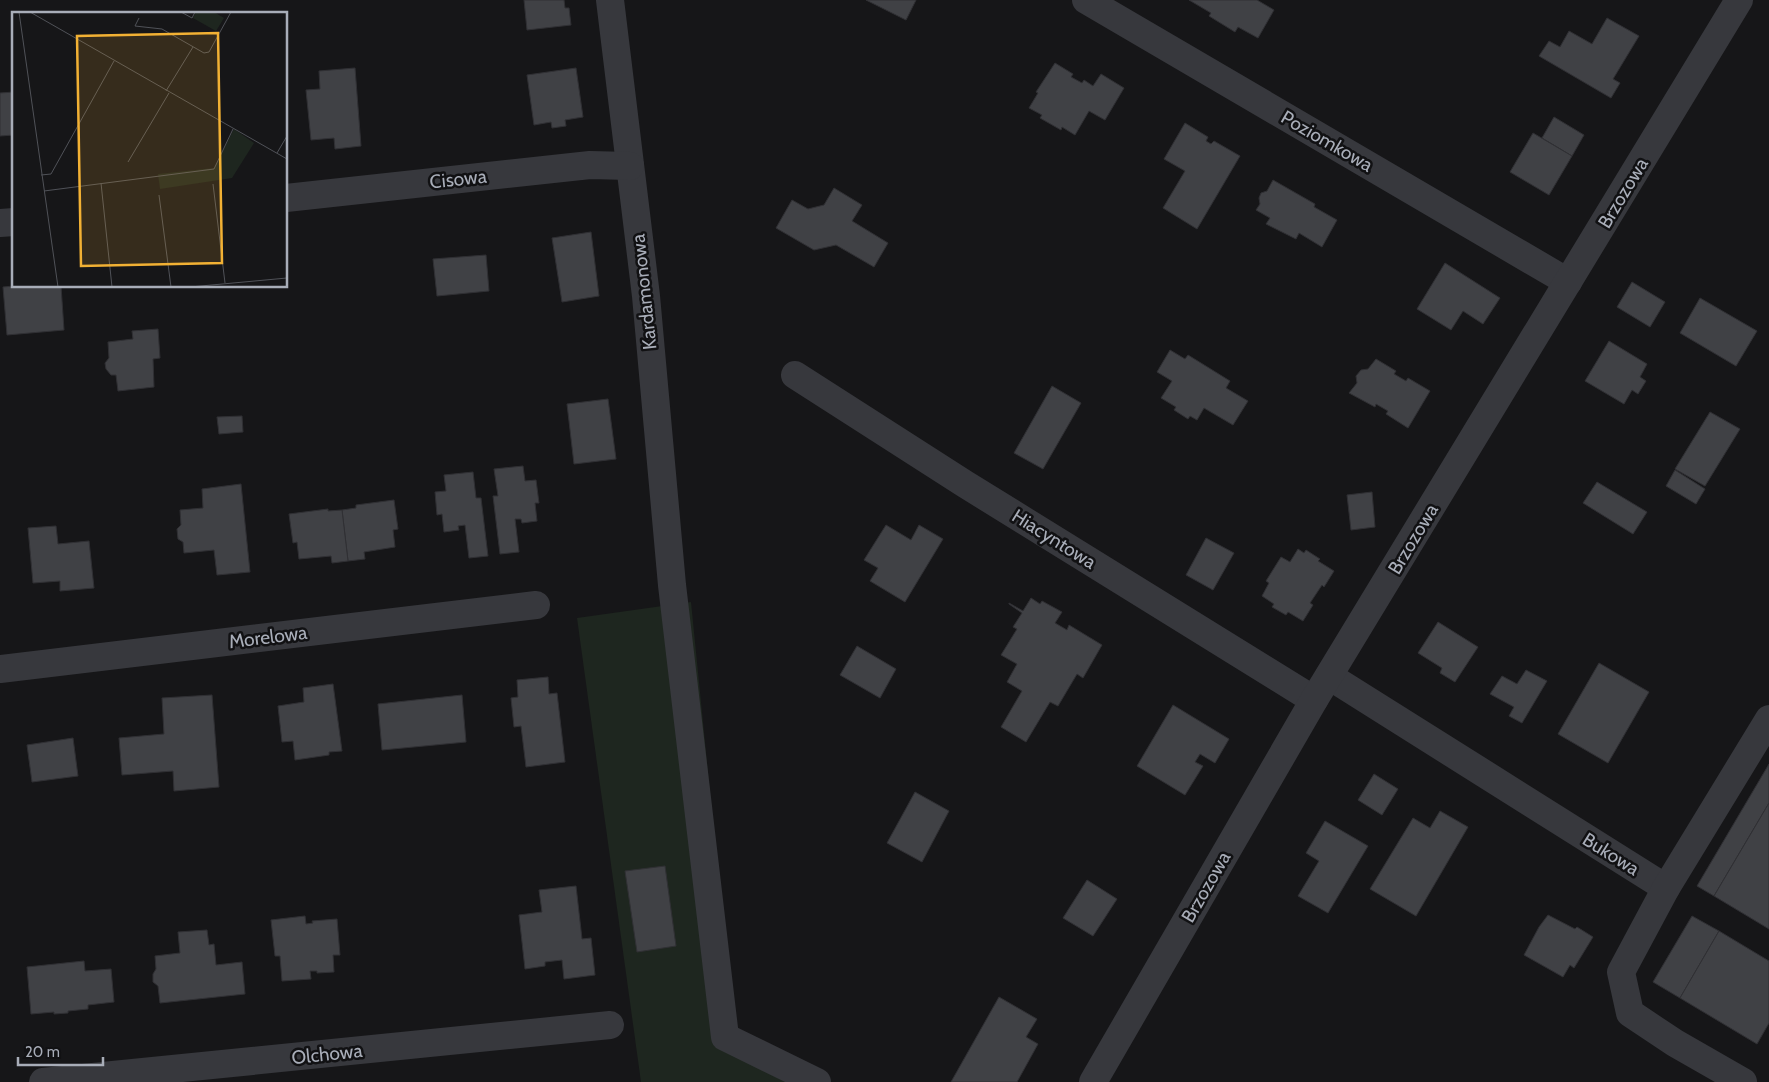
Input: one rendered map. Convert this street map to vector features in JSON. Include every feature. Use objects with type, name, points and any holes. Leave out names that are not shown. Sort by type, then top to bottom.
[{"type":"street","name":"Kardamonowa","points":[[610,0],[646,296],[672,585],[726,1037],[817,1082]]},
{"type":"street","name":"Poziomkowa","points":[[1086,0],[1568,282]]},
{"type":"street","name":"Brzozowa","points":[[1093,1082],[1314,700],[1739,0]]},
{"type":"street","name":"Cisowa","points":[[288,198],[590,165],[630,166]]},
{"type":"street","name":"Hiacyntowa","points":[[795,375],[965,484],[1314,700]]},
{"type":"street","name":"Morelowa","points":[[0,669],[536,605]]},
{"type":"street","name":"Bukowa","points":[[1329,676],[1666,888]]},
{"type":"street","points":[[1742,1082],[1675,1043],[1630,1013],[1621,972],[1666,888],[1769,719]]},
{"type":"street","name":"Olchowa","points":[[44,1082],[610,1025]]},
{"type":"shaded area","points":[[691,602],[734,1033],[823,1082],[641,1082],[577,618]]},
{"type":"building","points":[[524,0],[564,0],[565,8],[569,8],[571,25],[527,30]]},
{"type":"building","points":[[866,0],[916,0],[906,20]]},
{"type":"building","points":[[1189,0],[1257,0],[1274,10],[1258,38],[1238,27],[1235,32],[1209,16],[1211,13]]},
{"type":"building","points":[[1607,18],[1639,36],[1613,79],[1620,83],[1611,98],[1539,56],[1549,41],[1560,47],[1569,31],[1592,44]]},
{"type":"building","points":[[1055,63],[1073,74],[1071,77],[1082,83],[1084,80],[1093,86],[1101,74],[1124,88],[1105,120],[1089,111],[1075,135],[1062,127],[1061,130],[1040,118],[1042,115],[1029,108],[1038,93],[1036,92]]},
{"type":"building","points":[[355,68],[361,146],[335,149],[334,138],[311,140],[306,90],[320,89],[319,71]]},
{"type":"building","points":[[576,68],[583,117],[565,120],[566,126],[552,128],[551,122],[534,125],[527,75]]},
{"type":"building","points":[[12,92],[12,135],[0,136],[0,93]]},
{"type":"building","points":[[1554,117],[1584,135],[1572,156],[1542,138]]},
{"type":"building","points":[[1185,123],[1208,137],[1206,141],[1211,144],[1214,141],[1240,156],[1197,229],[1163,208],[1185,171],[1164,159]]},
{"type":"building","points":[[1533,133],[1572,156],[1549,195],[1510,172]]},
{"type":"building","points":[[1273,180],[1315,204],[1314,207],[1337,220],[1322,247],[1299,233],[1296,239],[1266,224],[1270,218],[1256,210],[1260,204],[1259,198],[1261,193],[1267,191]]},
{"type":"building","points":[[834,188],[862,205],[852,221],[888,243],[874,267],[836,245],[814,250],[776,228],[792,200],[808,209],[824,205]]},
{"type":"building","points":[[591,232],[599,296],[562,302],[552,238]]},
{"type":"building","points":[[486,255],[489,291],[437,296],[433,259]]},
{"type":"building","points":[[1445,263],[1500,298],[1483,324],[1463,311],[1451,330],[1417,309]]},
{"type":"building","points":[[1632,282],[1665,302],[1650,327],[1617,307]]},
{"type":"building","points":[[3,287],[61,288],[64,330],[7,335]]},
{"type":"building","points":[[1700,298],[1757,331],[1736,366],[1680,333]]},
{"type":"building","points":[[158,329],[160,358],[153,359],[154,387],[118,391],[116,375],[111,375],[106,369],[105,363],[109,358],[108,342],[133,339],[132,331]]},
{"type":"building","points":[[1609,341],[1647,364],[1640,377],[1646,381],[1638,394],[1632,390],[1624,404],[1585,381]]},
{"type":"building","points":[[1170,350],[1185,359],[1188,355],[1230,381],[1226,388],[1248,401],[1233,425],[1204,408],[1197,420],[1190,416],[1188,419],[1174,410],[1176,407],[1161,398],[1172,381],[1157,372]]},
{"type":"building","points":[[1376,359],[1396,371],[1394,374],[1406,381],[1408,378],[1430,391],[1408,428],[1386,414],[1388,411],[1376,404],[1375,407],[1349,393],[1357,383],[1356,376],[1361,370],[1368,369]]},
{"type":"building","points":[[1052,386],[1081,403],[1043,469],[1014,453]]},
{"type":"building","points":[[608,399],[616,459],[574,464],[567,404]]},
{"type":"building","points":[[1710,412],[1740,429],[1705,486],[1675,469]]},
{"type":"building","points":[[242,416],[243,432],[219,434],[217,417]]},
{"type":"building","points":[[523,466],[525,481],[536,480],[539,503],[535,503],[537,521],[522,523],[521,519],[515,519],[519,552],[500,554],[493,496],[498,496],[494,469]]},
{"type":"building","points":[[1675,470],[1705,489],[1696,504],[1666,486]]},
{"type":"building","points":[[473,472],[476,498],[481,498],[488,556],[469,558],[465,525],[458,526],[459,530],[444,532],[442,514],[437,515],[435,492],[446,491],[444,475]]},
{"type":"building","points":[[1597,482],[1647,512],[1633,534],[1583,503]]},
{"type":"building","points":[[241,484],[250,572],[217,575],[214,550],[184,553],[183,542],[178,539],[177,529],[181,525],[180,510],[203,508],[202,489]]},
{"type":"building","points":[[1372,492],[1375,527],[1351,530],[1347,495]]},
{"type":"building","points":[[394,500],[398,529],[393,530],[395,547],[364,552],[365,559],[348,561],[342,510],[356,508],[356,505]]},
{"type":"building","points":[[328,509],[328,511],[342,510],[348,561],[332,563],[331,556],[299,559],[297,542],[293,543],[289,514]]},
{"type":"building","points":[[886,525],[911,540],[919,525],[943,539],[905,602],[870,581],[878,568],[864,560]]},
{"type":"building","points":[[56,526],[58,544],[89,541],[94,588],[60,591],[60,581],[33,583],[28,528]]},
{"type":"building","points":[[1206,538],[1234,553],[1213,590],[1186,575]]},
{"type":"building","points":[[1298,549],[1304,553],[1306,550],[1320,559],[1318,561],[1334,571],[1324,587],[1322,585],[1310,603],[1313,605],[1303,621],[1288,612],[1286,615],[1272,607],[1274,604],[1262,596],[1269,583],[1266,581],[1281,557],[1290,562]]},
{"type":"building","points":[[1031,598],[1040,604],[1042,601],[1062,612],[1055,623],[1067,630],[1069,625],[1102,645],[1083,678],[1077,674],[1058,706],[1050,702],[1026,742],[1001,727],[1022,691],[1007,682],[1017,664],[1001,655],[1017,629],[1013,627],[1022,613],[1009,603],[1023,611]]},
{"type":"building","points":[[1438,622],[1478,647],[1455,682],[1440,673],[1442,668],[1418,653]]},
{"type":"building","points":[[857,646],[896,669],[880,698],[840,675]]},
{"type":"building","points":[[1599,663],[1649,692],[1608,763],[1558,734]]},
{"type":"building","points":[[1526,670],[1547,681],[1522,723],[1509,716],[1514,707],[1490,694],[1502,676],[1517,684]]},
{"type":"building","points":[[548,677],[549,694],[557,693],[565,762],[526,767],[521,726],[514,727],[511,698],[518,697],[517,680]]},
{"type":"building","points":[[333,684],[342,751],[295,760],[293,741],[282,742],[278,706],[304,702],[303,688]]},
{"type":"building","points":[[212,695],[219,787],[174,791],[173,771],[122,775],[119,738],[164,734],[162,698]]},
{"type":"building","points":[[462,695],[466,742],[382,750],[378,704]]},
{"type":"building","points":[[1173,705],[1229,739],[1215,763],[1200,754],[1195,762],[1203,766],[1185,795],[1137,766]]},
{"type":"building","points":[[73,738],[78,776],[32,782],[27,745]]},
{"type":"building","points":[[1769,764],[1769,803],[1714,896],[1697,886]]},
{"type":"building","points":[[1374,774],[1398,789],[1382,815],[1358,800]]},
{"type":"building","points":[[915,792],[949,811],[922,862],[887,843]]},
{"type":"building","points":[[1769,803],[1769,929],[1714,896]]},
{"type":"building","points":[[1440,811],[1468,827],[1416,916],[1370,889],[1413,818],[1430,828]]},
{"type":"building","points":[[1325,821],[1368,846],[1328,913],[1298,896],[1319,861],[1306,853]]},
{"type":"building","points":[[665,866],[676,946],[637,952],[625,871]]},
{"type":"building","points":[[1087,880],[1117,899],[1093,936],[1063,918]]},
{"type":"building","points":[[576,886],[582,939],[591,938],[595,975],[564,979],[562,960],[545,962],[545,966],[525,969],[519,915],[542,912],[539,890]]},
{"type":"building","points":[[1548,915],[1575,929],[1577,927],[1593,937],[1574,968],[1570,965],[1563,977],[1524,955],[1539,927]]},
{"type":"building","points":[[305,916],[306,924],[313,923],[312,921],[337,919],[340,955],[333,955],[334,972],[317,973],[317,971],[310,971],[311,979],[282,981],[280,956],[275,956],[271,920]]},
{"type":"building","points":[[1692,916],[1719,931],[1680,998],[1653,982]]},
{"type":"building","points":[[207,930],[209,945],[214,944],[216,965],[242,962],[245,994],[160,1003],[158,986],[153,982],[153,974],[156,969],[155,956],[180,953],[178,932]]},
{"type":"building","points":[[1719,931],[1769,961],[1769,1023],[1757,1044],[1680,998]]},
{"type":"building","points":[[84,961],[85,971],[111,969],[114,1002],[88,1005],[88,1009],[68,1011],[68,1013],[31,1014],[27,967]]},
{"type":"building","points":[[999,997],[1037,1019],[1026,1037],[1038,1044],[1017,1082],[951,1082]]}]
